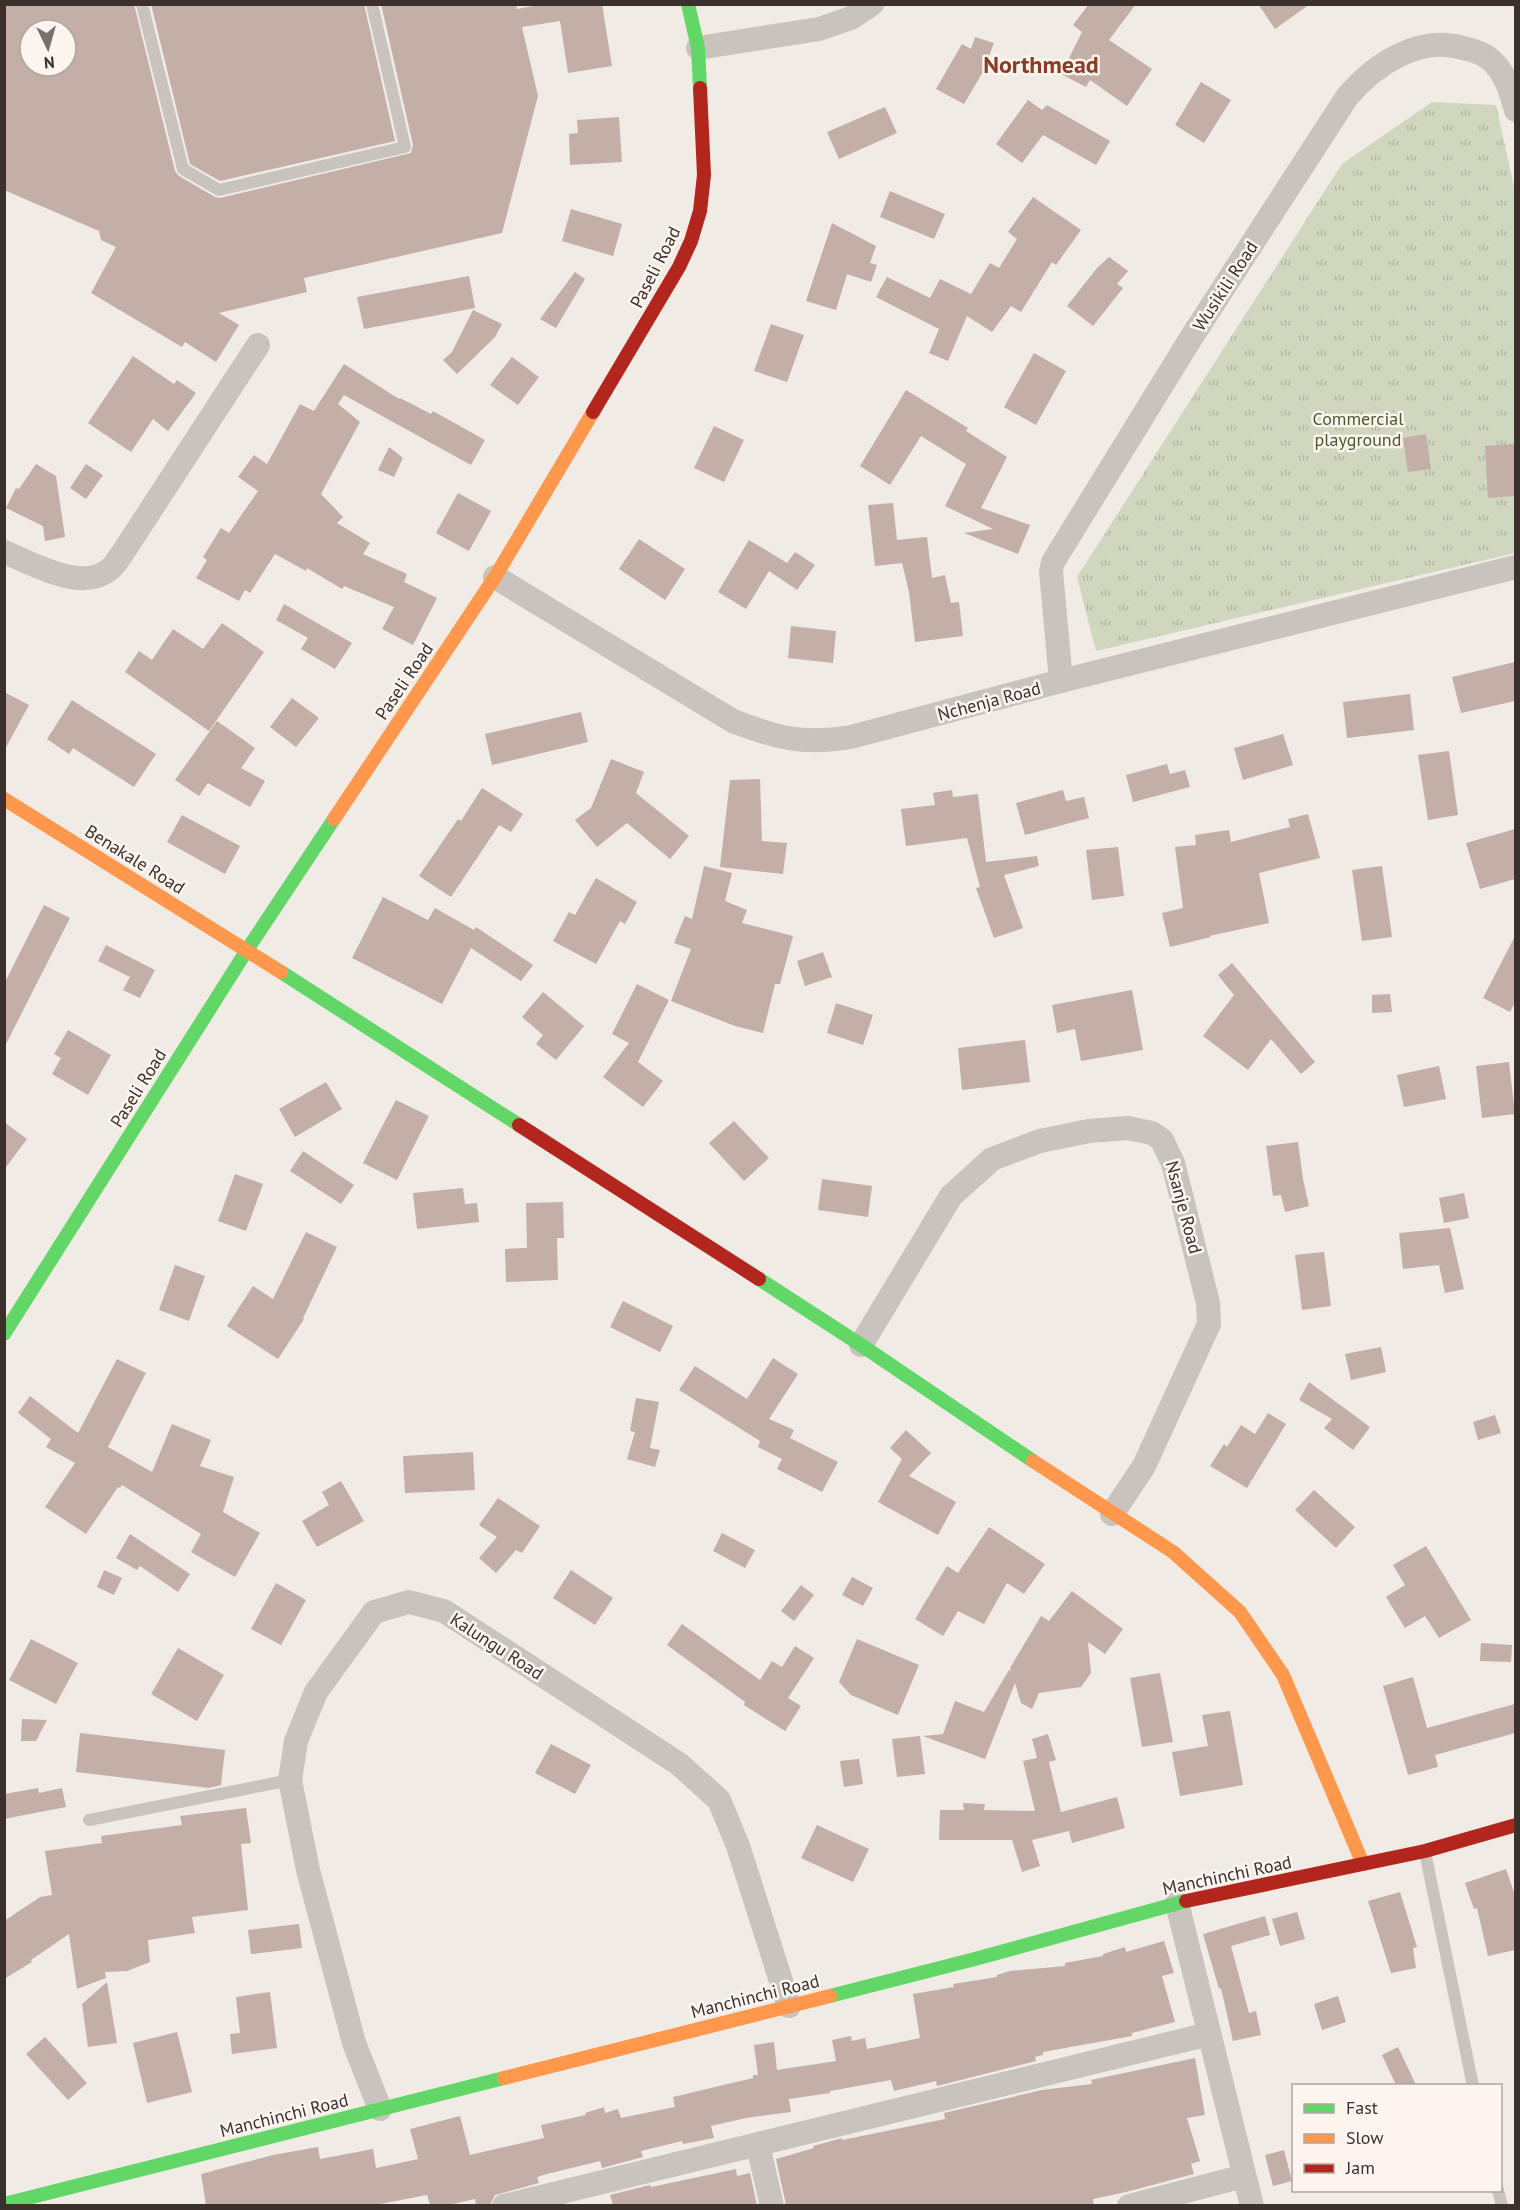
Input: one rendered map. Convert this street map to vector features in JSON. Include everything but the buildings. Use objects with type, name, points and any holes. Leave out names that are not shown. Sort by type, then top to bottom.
[{"type":"street","name":"Paseli Road","points":[[4,1334],[247,950],[495,577],[655,309],[692,241],[700,211],[704,175],[698,48],[688,4]]},
{"type":"street","points":[[698,48],[819,29],[851,18],[872,4]]},
{"type":"street","name":"Wusikili Road","points":[[1061,681],[1051,571],[1053,562],[1191,338],[1347,97],[1361,80],[1382,64],[1401,54],[1424,46],[1450,44],[1474,50],[1491,60],[1505,77],[1515,110]]},
{"type":"street","points":[[4,552],[70,578],[88,579],[110,568],[122,554],[258,345]]},
{"type":"street","name":"Nchenja Road","points":[[495,577],[733,721],[772,736],[800,740],[833,740],[1515,567]]},
{"type":"street","name":"Benakale Road","points":[[4,799],[247,950],[861,1345],[1112,1514],[1173,1552],[1240,1612],[1283,1675],[1363,1864]]},
{"type":"street","name":"Nsanje Road","points":[[861,1345],[946,1203],[992,1159],[1040,1141],[1089,1131],[1128,1128],[1152,1133],[1162,1140],[1173,1163],[1208,1303],[1209,1324],[1144,1467],[1112,1514]]},
{"type":"street","name":"Kalungu Road","points":[[380,2109],[354,2043],[308,1870],[290,1780],[296,1741],[316,1692],[374,1612],[409,1602],[444,1611],[679,1764],[719,1800],[738,1846],[789,2006]]},
{"type":"street","name":"Manchinchi Road","points":[[4,2204],[975,1959],[1177,1903],[1425,1851],[1515,1825]]},
{"type":"street","points":[[1177,1903],[1252,2205]]},
{"type":"street","points":[[504,2205],[1209,2034]]},
{"type":"street","points":[[758,2145],[772,2205]]},
{"type":"street","points":[[1129,2205],[1244,2176]]},
{"type":"lane","points":[[142,4],[183,169],[219,190],[405,147],[372,4]]},
{"type":"lane","points":[[89,1820],[290,1780]]},
{"type":"lane","points":[[1425,1851],[1473,2084]]},
{"type":"green space","name":"Commercial playground","points":[[1432,102],[1496,105],[1516,196],[1515,553],[1096,651],[1077,577],[1342,164]]},
{"type":"traffic: fast","points":[[688,4],[698,48],[700,88]]},
{"type":"traffic: fast","points":[[4,1334],[247,950],[334,819]]},
{"type":"traffic: fast","points":[[281,972],[519,1125]]},
{"type":"traffic: fast","points":[[759,1279],[1033,1461]]},
{"type":"traffic: fast","points":[[830,1996],[1186,1901]]},
{"type":"traffic: fast","points":[[4,2204],[504,2078]]},
{"type":"traffic: slow","points":[[334,819],[495,577],[593,412]]},
{"type":"traffic: slow","points":[[4,799],[281,972]]},
{"type":"traffic: slow","points":[[1033,1461],[1173,1552],[1240,1612],[1283,1675],[1363,1864]]},
{"type":"traffic: slow","points":[[504,2078],[830,1996]]},
{"type":"traffic: jam","points":[[593,412],[679,267],[691,241],[700,211],[704,175],[700,88]]},
{"type":"traffic: jam","points":[[519,1125],[759,1279]]},
{"type":"traffic: jam","points":[[1186,1901],[1425,1851],[1516,1825]]},
{"type":"district","name":"Northmead","points":[[1041,64]]}]
